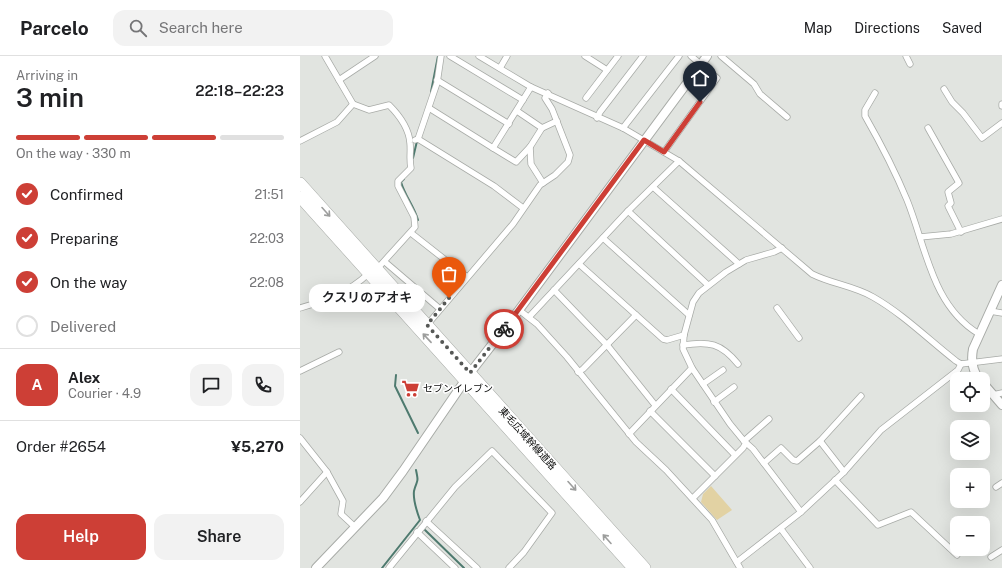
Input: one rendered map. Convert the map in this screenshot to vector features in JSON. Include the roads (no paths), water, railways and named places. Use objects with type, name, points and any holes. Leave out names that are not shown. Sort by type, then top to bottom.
[{"type":"highway","name":"東毛広域幹線道路","points":[[300,183],[427,325],[468,377],[645,568]]},
{"type":"highway","name":"東毛広域幹線道路","points":[[300,197],[377,269],[633,568]]},
{"type":"street","points":[[300,308],[324,302],[377,269],[416,227],[414,217],[398,186],[398,181],[411,168],[408,157],[410,141],[405,126],[389,105],[370,110],[353,104],[325,56]]},
{"type":"street","points":[[339,80],[375,56]]},
{"type":"street","points":[[418,139],[437,80],[441,56]]},
{"type":"street","points":[[450,56],[523,100]]},
{"type":"street","points":[[479,56],[531,88],[548,93],[597,118],[623,128],[679,161],[812,274],[822,279],[864,292],[886,305],[961,364],[1002,359]]},
{"type":"street","points":[[500,68],[507,56]]},
{"type":"street","points":[[585,56],[607,70]]},
{"type":"street","points":[[586,98],[618,56]]},
{"type":"street","points":[[597,118],[643,56]]},
{"type":"street","points":[[623,128],[679,56]]},
{"type":"street","points":[[664,152],[718,78],[691,56]]},
{"type":"street","points":[[316,568],[382,498],[404,471],[468,377],[707,56]]},
{"type":"street","points":[[721,56],[754,84],[760,94],[787,117]]},
{"type":"street","points":[[906,56],[910,64]]},
{"type":"street","points":[[437,80],[508,124]]},
{"type":"street","points":[[493,148],[531,88]]},
{"type":"street","points":[[944,89],[952,102],[982,138],[1002,123]]},
{"type":"street","points":[[427,325],[466,277],[513,224],[523,208],[543,183],[568,162],[570,154],[552,109],[545,98],[548,93]]},
{"type":"street","points":[[875,93],[865,110],[865,116],[890,159],[907,201],[933,276],[953,313],[979,334]]},
{"type":"street","points":[[300,141],[337,122],[353,104]]},
{"type":"street","points":[[429,108],[516,162],[530,147],[542,128],[557,121]]},
{"type":"street","points":[[517,111],[542,128]]},
{"type":"street","points":[[928,128],[959,183],[948,192],[951,202],[948,206],[961,232]]},
{"type":"street","points":[[410,141],[418,139],[494,186],[523,208]]},
{"type":"street","points":[[530,147],[531,164],[543,183]]},
{"type":"street","points":[[529,317],[628,211],[679,161]]},
{"type":"street","points":[[653,187],[738,264]]},
{"type":"street","points":[[628,211],[708,285]]},
{"type":"street","points":[[920,237],[961,232],[1002,218]]},
{"type":"street","points":[[411,233],[466,277]]},
{"type":"street","points":[[603,238],[689,315]]},
{"type":"street","points":[[782,248],[738,264],[708,285],[695,297],[689,315],[683,345],[692,368],[714,402],[745,442],[764,463],[801,512]]},
{"type":"street","points":[[579,264],[665,340],[684,335]]},
{"type":"street","points":[[377,269],[440,309]]},
{"type":"street","points":[[974,372],[972,363],[973,349],[1002,285]]},
{"type":"street","points":[[554,290],[607,345],[655,405]]},
{"type":"street","points":[[777,308],[799,338]]},
{"type":"street","points":[[519,310],[529,317],[567,357],[629,434],[694,498],[715,524],[740,568]]},
{"type":"street","points":[[990,311],[1002,313]]},
{"type":"street","points":[[578,372],[636,315]]},
{"type":"street","points":[[683,345],[704,342],[727,350],[738,364]]},
{"type":"street","points":[[300,371],[339,352]]},
{"type":"street","points":[[737,562],[801,512],[844,472],[881,430],[958,370],[961,364]]},
{"type":"street","points":[[629,434],[670,389],[692,368]]},
{"type":"street","points":[[702,384],[723,370]]},
{"type":"street","points":[[714,402],[734,387]]},
{"type":"street","points":[[670,389],[735,455]]},
{"type":"street","points":[[990,391],[1002,405]]},
{"type":"street","points":[[993,395],[1002,393]]},
{"type":"street","points":[[764,463],[782,448],[793,460],[797,461],[820,441],[861,396]]},
{"type":"street","points":[[650,411],[715,476]]},
{"type":"street","points":[[694,498],[743,448],[745,442],[769,419]]},
{"type":"street","points":[[300,438],[327,472],[344,501],[341,514],[355,527]]},
{"type":"street","points":[[820,441],[844,472]]},
{"type":"street","points":[[389,568],[455,487],[492,451],[552,513],[509,568]]},
{"type":"street","points":[[300,502],[327,472]]},
{"type":"street","points":[[835,480],[878,525],[911,512],[950,548]]},
{"type":"street","points":[[996,487],[1002,483]]},
{"type":"street","points":[[426,521],[477,568]]},
{"type":"street","points":[[781,529],[810,568]]},
{"type":"street","points":[[417,532],[455,568]]},
{"type":"street","points":[[991,557],[1002,550]]},
{"type":"waterway","points":[[431,92],[438,56]]},
{"type":"waterway","points":[[413,158],[417,141]]},
{"type":"waterway","points":[[404,179],[401,182],[418,220]]},
{"type":"waterway","points":[[396,375],[395,386],[418,433]]},
{"type":"waterway","points":[[382,568],[420,520],[414,498],[417,480],[416,470]]},
{"type":"waterway","points":[[425,530],[464,568]]},
{"type":"place","name":"クスリのアオキ","points":[[449,298]]},
{"type":"place","name":"セブンイレブン","points":[[410,388]]}]
